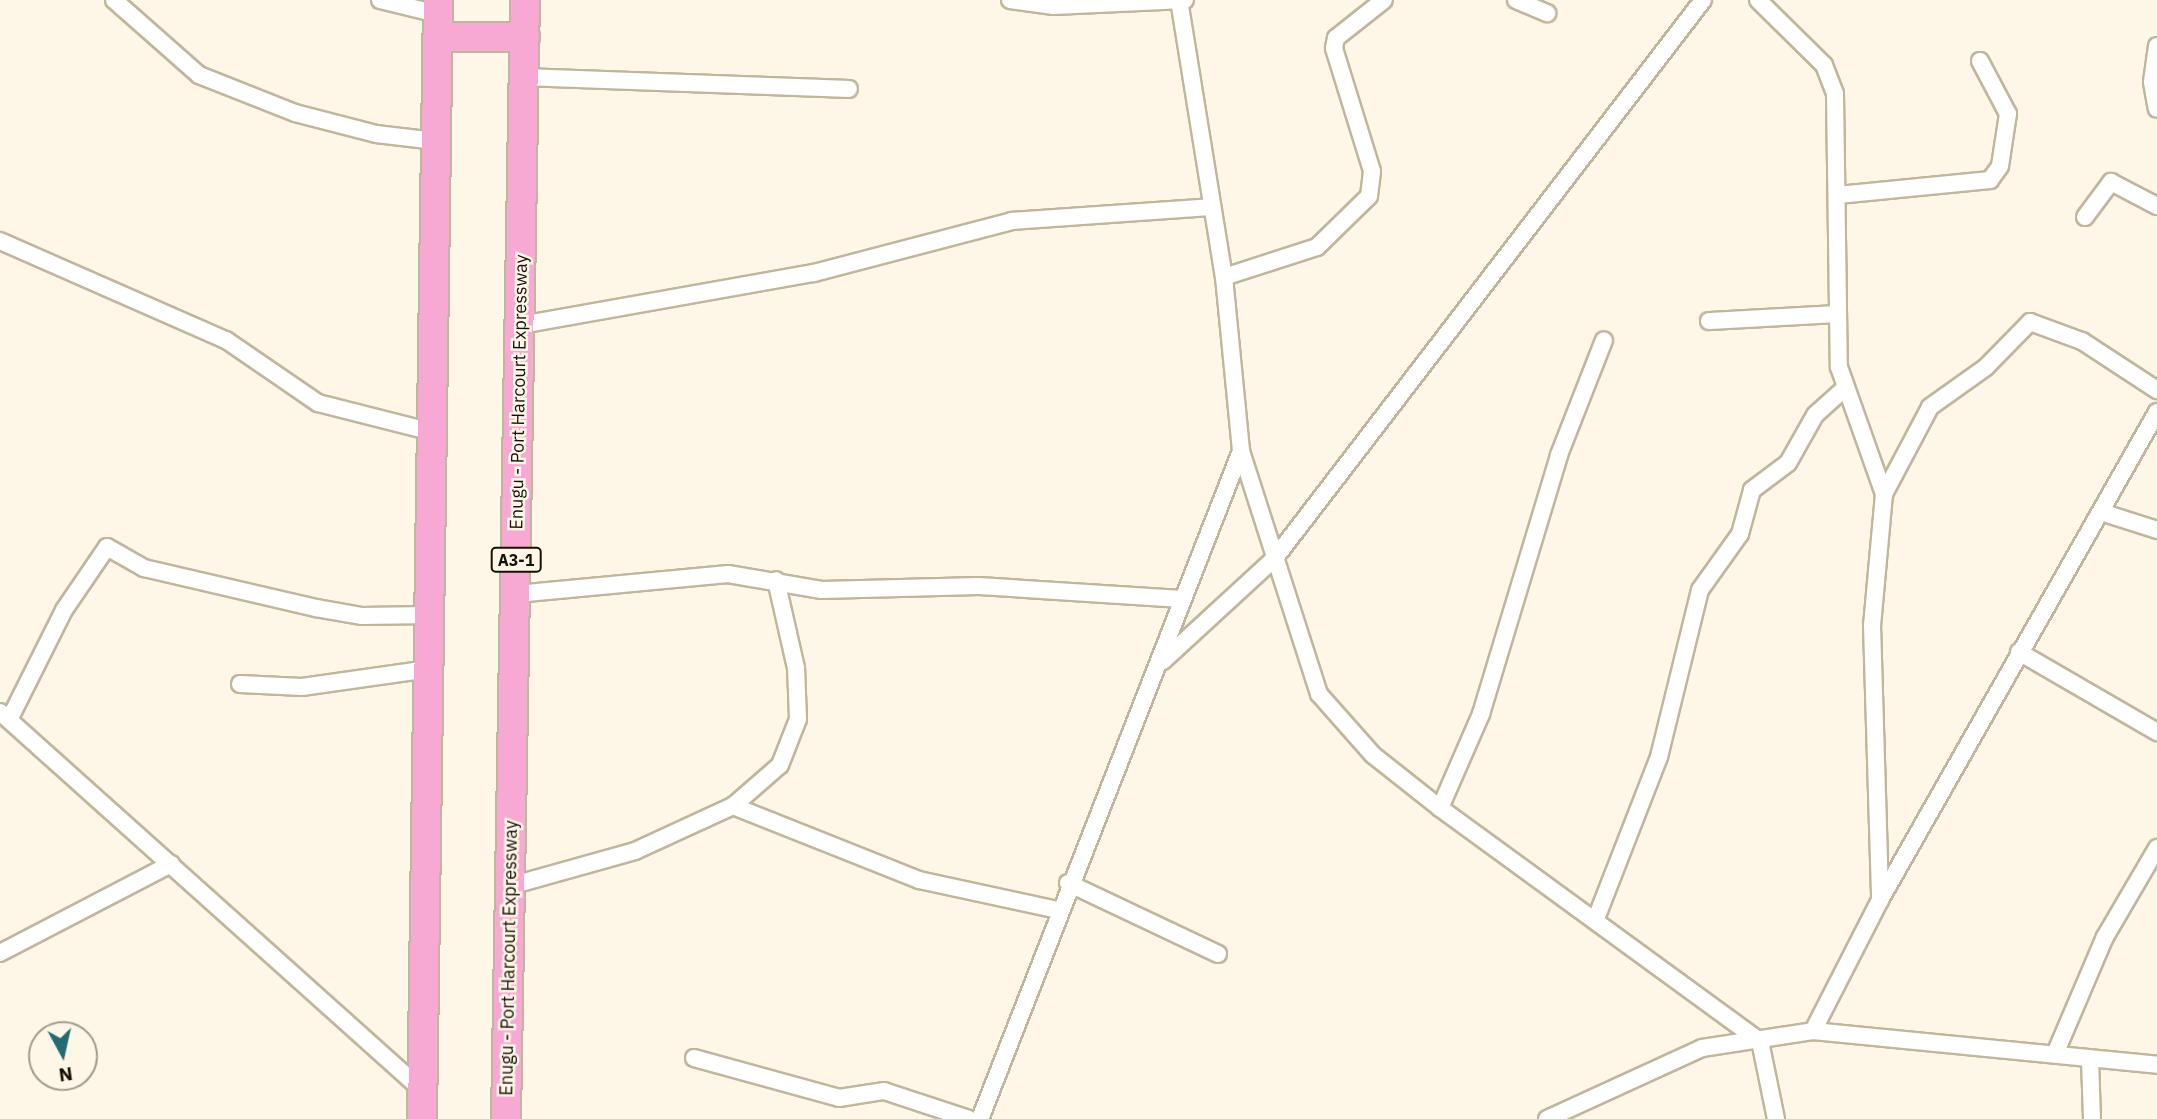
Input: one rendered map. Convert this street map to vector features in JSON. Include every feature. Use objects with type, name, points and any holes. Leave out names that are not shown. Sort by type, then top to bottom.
[{"type":"highway","name":"Enugu - Port Harcourt Expressway","points":[[506,1119],[525,0]]},
{"type":"highway","points":[[422,1119],[438,17],[525,37]]},
{"type":"street","points":[[114,0],[199,75],[295,113],[376,134],[436,141]]},
{"type":"street","points":[[380,0],[438,17]]},
{"type":"street","points":[[1010,0],[1054,6],[1181,1],[1210,207],[1224,277],[1241,451],[1319,694],[1373,755],[1440,808],[1597,916],[1760,1041],[1776,1119]]},
{"type":"street","points":[[1224,277],[1317,247],[1369,196],[1372,171],[1334,48],[1336,38],[1384,0]]},
{"type":"street","points":[[1516,0],[1546,13]]},
{"type":"street","points":[[1163,661],[1186,646],[1275,558],[1703,0]]},
{"type":"street","points":[[1758,0],[1824,65],[1835,94],[1839,195],[1838,314],[1843,389],[1866,429],[1884,494],[1872,625],[1880,900]]},
{"type":"street","points":[[2157,46],[2157,108]]},
{"type":"street","points":[[1839,195],[1990,180],[2000,166],[2008,114],[1980,61]]},
{"type":"street","points":[[524,77],[849,89]]},
{"type":"street","points":[[2085,217],[2111,182],[2157,206]]},
{"type":"street","points":[[521,325],[814,273],[1012,221],[1210,207]]},
{"type":"street","points":[[0,242],[226,340],[318,403],[433,432]]},
{"type":"street","points":[[1709,321],[1838,314]]},
{"type":"street","points":[[1884,494],[1930,407],[1986,367],[2030,322],[2082,341],[2157,390]]},
{"type":"street","points":[[1440,808],[1481,714],[1559,455],[1604,340]]},
{"type":"street","points":[[1597,916],[1659,757],[1700,590],[1740,534],[1752,490],[1788,463],[1815,415],[1843,389]]},
{"type":"street","points":[[1813,1031],[1880,900],[2157,412]]},
{"type":"street","points":[[980,1119],[1058,910],[1163,661],[1178,599],[1241,451]]},
{"type":"street","points":[[2101,512],[2157,530]]},
{"type":"street","points":[[423,1091],[5,716],[64,610],[107,547],[144,568],[316,608],[362,616],[430,615]]},
{"type":"street","points":[[516,594],[728,575],[776,580],[822,590],[979,586],[1178,599]]},
{"type":"street","points":[[510,886],[635,851],[733,806],[780,765],[798,719],[796,668],[776,580]]},
{"type":"street","points":[[2019,652],[2157,732]]},
{"type":"street","points":[[240,684],[302,687],[429,669]]},
{"type":"street","points":[[733,806],[919,880],[1058,910]]},
{"type":"street","points":[[2055,1054],[2105,937],[2157,848]]},
{"type":"street","points":[[0,953],[171,864]]},
{"type":"street","points":[[1069,883],[1218,954]]},
{"type":"street","points":[[1552,1118],[1702,1048],[1813,1031],[2157,1065]]},
{"type":"street","points":[[694,1058],[839,1098],[884,1091],[968,1119]]},
{"type":"street","points":[[2090,1059],[2092,1119]]}]
